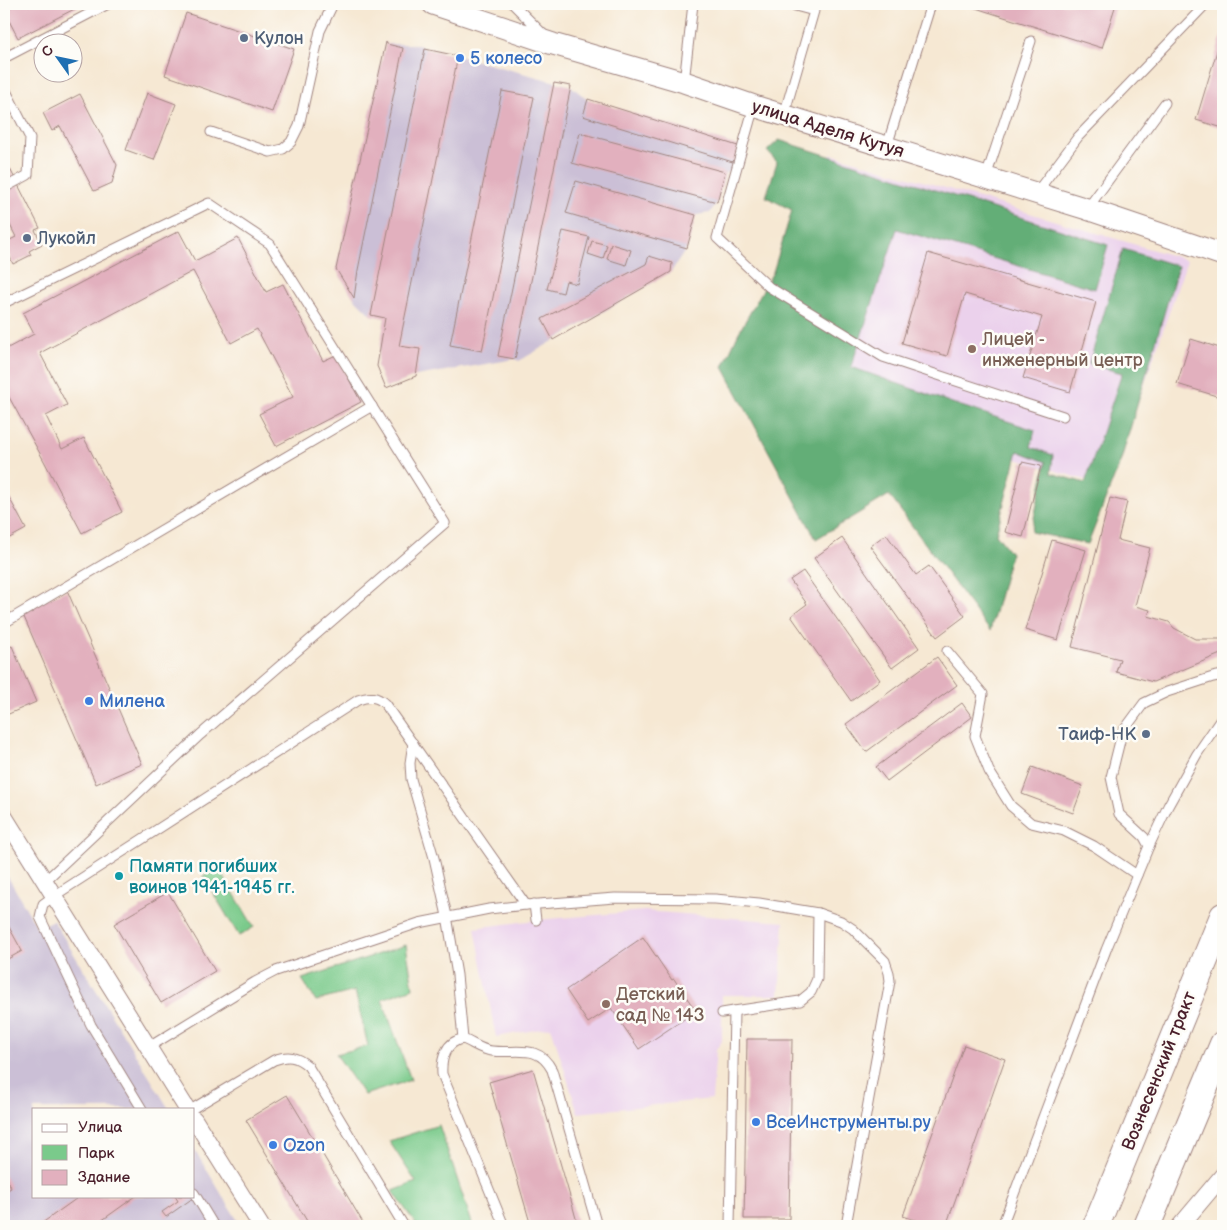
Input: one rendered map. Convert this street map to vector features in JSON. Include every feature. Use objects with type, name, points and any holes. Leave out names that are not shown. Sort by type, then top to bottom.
[{"type":"main road","name":"Вознесенский тракт","points":[[1096,1226],[1223,916]]},
{"type":"main road","points":[[1147,1226],[1223,1044]]},
{"type":"street","name":"улица Аделя Кутуя","points":[[433,4],[552,44],[684,82],[754,106],[1087,209],[1223,255]]},
{"type":"street","points":[[4,816],[186,1108]]},
{"type":"street","points":[[195,1121],[261,1226]]},
{"type":"street","points":[[1180,1226],[1223,1175]]},
{"type":"lane","points":[[4,58],[108,4]]},
{"type":"lane","points":[[211,132],[270,152],[283,150],[291,142],[299,126],[320,31],[333,4]]},
{"type":"lane","points":[[513,4],[552,44]]},
{"type":"lane","points":[[684,82],[694,4]]},
{"type":"lane","points":[[784,115],[815,7],[788,4]]},
{"type":"lane","points":[[886,147],[931,4]]},
{"type":"lane","points":[[1036,193],[1078,137],[1206,4]]},
{"type":"lane","points":[[986,177],[1031,41]]},
{"type":"lane","points":[[4,87],[30,138],[28,175],[4,188]]},
{"type":"lane","points":[[1087,209],[1165,103]]},
{"type":"lane","points":[[754,106],[717,238],[769,287],[883,357],[1062,416]]},
{"type":"lane","points":[[4,302],[209,202],[270,244],[445,523],[200,735],[45,881]]},
{"type":"lane","points":[[4,623],[372,406]]},
{"type":"lane","points":[[947,651],[983,694],[975,736],[989,771],[1011,806],[1031,823],[1064,831],[1094,846],[1137,875]]},
{"type":"lane","points":[[1149,846],[1144,837],[1119,814],[1111,777],[1122,733],[1144,703],[1167,692],[1213,676],[1223,676]]},
{"type":"lane","points":[[141,1108],[91,1025],[40,917],[43,904],[358,700],[366,697],[374,697],[381,700],[530,904],[536,920]]},
{"type":"lane","points":[[1002,1226],[1106,950],[1149,846],[1168,806],[1198,754],[1223,716]]},
{"type":"lane","points":[[413,743],[410,763],[411,779],[434,858],[447,916],[457,975],[463,1039]]},
{"type":"lane","points":[[149,1047],[270,974],[393,930],[447,916],[530,904],[615,898],[715,899],[759,903],[818,913],[834,918],[853,929],[881,955],[890,973],[846,1226]]},
{"type":"lane","points":[[722,1013],[800,1001],[811,992],[817,979],[818,913]]},
{"type":"lane","points":[[730,1226],[734,1011]]},
{"type":"lane","points":[[504,1226],[442,1074],[444,1055],[450,1044],[456,1040],[463,1039],[491,1051],[535,1052],[547,1062],[552,1070],[596,1226]]},
{"type":"lane","points":[[194,1108],[274,1060],[284,1056],[300,1059],[308,1066],[404,1226]]},
{"type":"lane","points":[[195,1195],[214,1226]]},
{"type":"shaded area","points":[[386,42],[387,44],[417,44],[425,49],[571,86],[588,100],[741,147],[736,163],[731,171],[725,173],[717,202],[710,213],[696,215],[687,248],[671,272],[519,361],[515,359],[416,376],[386,388],[377,366],[385,318],[371,315],[354,298],[336,269]]},
{"type":"shaded area","name":"Лицей - инженерный центр","points":[[831,154],[1187,260],[1109,487],[956,441],[788,383],[788,281]]},
{"type":"shaded area","points":[[8,877],[38,929],[53,920],[168,1108],[32,1108],[32,1198],[195,1198],[195,1151],[241,1226],[4,1226],[4,880]]},
{"type":"shaded area","name":"Детский сад № 143","points":[[645,911],[784,922],[779,995],[722,995],[722,1041],[716,1049],[712,1099],[578,1113],[551,1027],[496,1037],[475,928],[536,920]]},
{"type":"green space","points":[[779,140],[1108,245],[1095,289],[897,229],[851,367],[1035,430],[1031,447],[1053,455],[1051,473],[1085,483],[1122,373],[1089,364],[1123,249],[1178,266],[1121,460],[1088,544],[1031,532],[1046,462],[1018,451],[996,534],[1011,553],[990,631],[889,495],[816,539],[723,367],[738,334],[773,272],[792,210],[766,197],[777,162],[767,151]]},
{"type":"green space","points":[[218,867],[254,927],[239,936],[203,876]]},
{"type":"green space","points":[[406,945],[413,988],[382,999],[411,1080],[364,1095],[336,1054],[368,1046],[355,991],[316,1001],[302,979]]},
{"type":"green space","points":[[439,1125],[473,1226],[417,1226],[393,1191],[416,1182],[389,1141]]},
{"type":"building","points":[[17,4],[84,4],[18,38],[4,11]]},
{"type":"building","points":[[963,4],[1116,4],[1102,48]]},
{"type":"building","points":[[186,13],[294,49],[272,112],[165,75]]},
{"type":"building","points":[[1223,31],[1223,128],[1196,120]]},
{"type":"building","points":[[386,42],[387,44],[403,48],[354,298],[336,269]]},
{"type":"building","points":[[425,49],[458,56],[399,346],[420,349],[416,376],[386,388],[377,366],[385,318],[371,315]]},
{"type":"building","points":[[554,83],[571,86],[515,359],[498,356]]},
{"type":"building","points":[[502,91],[534,97],[482,351],[450,345]]},
{"type":"building","points":[[147,93],[176,104],[154,160],[126,150]]},
{"type":"building","points":[[80,94],[117,165],[112,183],[94,191],[60,126],[52,131],[43,113]]},
{"type":"building","points":[[588,99],[741,147],[736,163],[583,116]]},
{"type":"building","points":[[580,133],[725,172],[717,202],[572,163]]},
{"type":"building","points":[[9,167],[40,228],[35,230],[42,244],[29,251],[31,255],[13,264],[4,245],[4,243],[16,237],[4,213],[4,169]]},
{"type":"building","points":[[576,181],[696,215],[687,248],[566,213]]},
{"type":"building","points":[[179,231],[195,261],[238,238],[266,292],[283,284],[323,361],[336,355],[361,402],[276,446],[259,414],[293,397],[257,329],[231,343],[193,271],[40,353],[67,405],[46,416],[62,449],[84,438],[122,512],[82,533],[4,388],[4,350],[34,334],[23,313]]},
{"type":"building","points":[[563,231],[589,237],[577,284],[566,281],[563,293],[547,289]]},
{"type":"building","points":[[592,241],[607,245],[603,259],[588,254]]},
{"type":"building","points":[[611,244],[631,250],[626,265],[607,259]]},
{"type":"building","points":[[928,253],[1096,302],[1070,392],[1023,378],[1042,317],[965,294],[947,356],[902,343]]},
{"type":"building","points":[[649,256],[672,263],[671,272],[553,340],[542,319],[646,264]]},
{"type":"building","points":[[1191,339],[1223,349],[1223,398],[1177,384]]},
{"type":"building","points":[[1022,462],[1041,466],[1023,537],[1005,532]]},
{"type":"building","points":[[4,488],[26,529],[4,541]]},
{"type":"building","points":[[1110,498],[1127,502],[1118,540],[1150,548],[1135,606],[1150,610],[1148,616],[1169,622],[1174,628],[1195,639],[1223,639],[1223,653],[1153,682],[1116,672],[1120,659],[1072,647]]},
{"type":"building","points":[[886,534],[916,575],[929,566],[965,616],[937,637],[870,546]]},
{"type":"building","points":[[842,538],[919,648],[892,668],[814,558]]},
{"type":"building","points":[[1052,540],[1086,550],[1058,640],[1025,630]]},
{"type":"building","points":[[803,571],[880,680],[851,701],[791,616],[807,604],[790,580]]},
{"type":"building","points":[[67,590],[142,764],[96,784],[21,610]]},
{"type":"building","points":[[12,646],[36,702],[4,716],[4,649]]},
{"type":"building","points":[[937,657],[957,685],[866,752],[846,724]]},
{"type":"building","points":[[962,703],[972,717],[887,781],[876,767]]},
{"type":"building","points":[[1032,767],[1083,786],[1073,813],[1022,794]]},
{"type":"building","points":[[168,892],[215,971],[161,1003],[114,924]]},
{"type":"building","points":[[4,918],[22,951],[4,961]]},
{"type":"building","points":[[643,937],[696,1011],[639,1049],[611,1008],[588,1023],[566,990]]},
{"type":"building","points":[[747,1039],[792,1039],[789,1219],[744,1219]]},
{"type":"building","points":[[964,1045],[1005,1059],[946,1226],[934,1226],[903,1216]]},
{"type":"building","points":[[533,1069],[578,1226],[531,1226],[489,1082]]},
{"type":"building","points":[[287,1095],[365,1226],[310,1226],[246,1120]]},
{"type":"building","points":[[4,1174],[11,1188],[4,1192]]},
{"type":"building","points":[[77,1198],[133,1198],[94,1226],[38,1226]]},
{"type":"building","points":[[176,1198],[193,1198],[166,1217],[162,1212],[178,1201]]},
{"type":"place","name":"Кулон","points":[[244,38]]},
{"type":"place","name":"5 колесо","points":[[460,58]]},
{"type":"place","name":"Лукойл","points":[[27,238]]},
{"type":"place","name":"Лицей - инженерный центр","points":[[972,349]]},
{"type":"place","name":"Милена","points":[[89,701]]},
{"type":"place","name":"Таиф-НК","points":[[1146,734]]},
{"type":"place","name":"Памяти погибших воинов 1941-1945 гг.","points":[[119,876]]},
{"type":"place","name":"Детский сад № 143","points":[[606,1004]]},
{"type":"place","name":"ВсеИнструменты.ру","points":[[756,1122]]},
{"type":"place","name":"Ozon","points":[[273,1145]]}]
